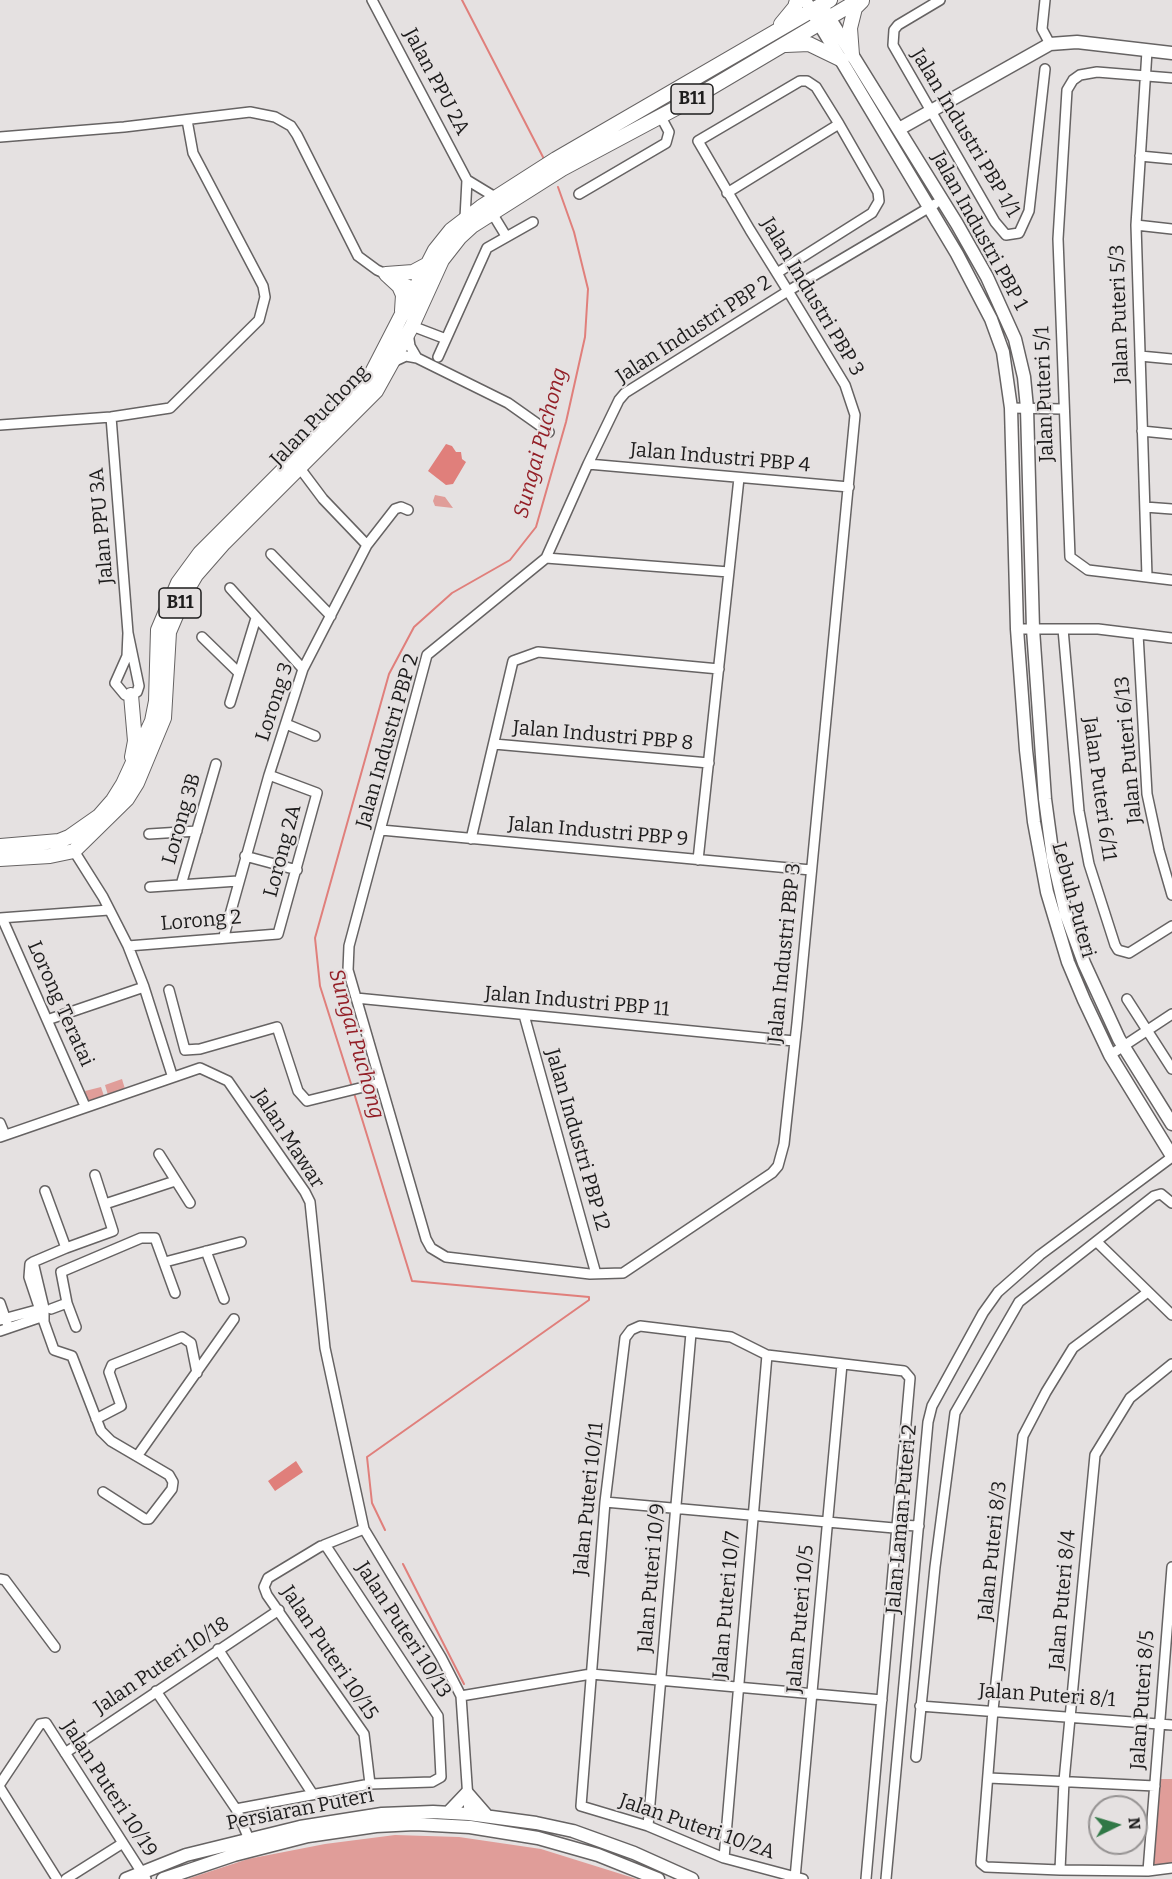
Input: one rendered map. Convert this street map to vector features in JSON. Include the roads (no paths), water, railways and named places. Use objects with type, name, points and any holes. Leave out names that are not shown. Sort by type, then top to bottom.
[{"type":"main road","points":[[774,33],[795,8],[797,0]]},
{"type":"main road","name":"Jalan Puchong","points":[[422,290],[450,248],[472,226],[537,178],[774,33],[819,8],[859,0]]},
{"type":"main road","points":[[782,45],[809,44],[846,57],[852,16],[855,8],[864,0]]},
{"type":"main road","name":"Jalan Puchong","points":[[559,164],[661,117],[782,45],[819,8]]},
{"type":"main road","name":"Jalan Industri PBP 1","points":[[819,8],[992,322],[1003,352],[1011,408],[1017,629]]},
{"type":"main road","points":[[899,129],[1050,44],[1077,42],[1172,53]]},
{"type":"main road","name":"Jalan Industri PBP 1","points":[[846,57],[899,129],[987,277],[1020,356],[1027,408],[1038,629]]},
{"type":"main road","name":"Jalan Puchong","points":[[74,851],[127,799],[138,783],[158,736],[167,699],[169,632],[186,592],[210,558],[376,391],[393,362],[422,290],[428,264],[441,242],[465,218],[495,197],[537,178]]},
{"type":"main road","points":[[386,274],[413,272],[428,264]]},
{"type":"main road","points":[[386,274],[399,286],[403,295],[406,328]]},
{"type":"main road","name":"Jalan Puchong","points":[[0,846],[59,841],[69,837],[99,816],[123,784],[152,721],[156,701],[158,630],[178,583],[200,553],[363,390],[406,328]]},
{"type":"main road","name":"Lebuh Puteri","points":[[1017,629],[1034,822],[1047,892],[1068,962],[1110,1055],[1172,1156]]},
{"type":"main road","name":"Lebuh Puteri","points":[[1038,629],[1045,799],[1059,886],[1084,963],[1124,1046],[1172,1124]]},
{"type":"main road","points":[[123,784],[135,741],[131,695]]},
{"type":"main road","points":[[0,859],[50,856],[74,851]]},
{"type":"main road","points":[[450,1819],[467,1793],[487,1816]]},
{"type":"main road","points":[[469,1814],[496,1831]]},
{"type":"main road","name":"Persiaran Puteri","points":[[163,1879],[234,1855],[333,1831],[450,1819],[469,1814],[536,1823],[573,1831],[634,1853],[693,1879]]},
{"type":"main road","name":"Persiaran Puteri","points":[[126,1879],[144,1875],[186,1855],[249,1839],[363,1816],[450,1819],[573,1847],[658,1879]]},
{"type":"street","name":"Jalan PPU 2A","points":[[372,0],[467,180]]},
{"type":"street","name":"Jalan Industri PBP 1/1","points":[[940,0],[898,25],[892,38],[896,53],[1000,231],[1006,235],[1019,233],[1029,211],[1045,69]]},
{"type":"street","points":[[1045,0],[1042,29],[1050,44]]},
{"type":"street","name":"Jalan Puteri 5/3","points":[[1147,51],[1136,225],[1147,577]]},
{"type":"street","name":"Jalan Puteri 5/1","points":[[1147,577],[1088,570],[1070,557],[1062,409],[1058,206],[1067,90],[1073,81],[1089,72],[1172,78]]},
{"type":"street","name":"Jalan Industri PBP 3","points":[[356,998],[426,1239],[431,1248],[446,1257],[596,1274],[623,1273],[772,1173],[778,1166],[784,1144],[855,422],[850,394],[698,141],[800,81],[812,82],[839,124]]},
{"type":"street","points":[[0,137],[250,112],[275,117],[291,126],[358,256],[386,274],[422,290]]},
{"type":"street","points":[[579,194],[666,143],[669,132],[661,117]]},
{"type":"street","points":[[0,425],[111,417],[170,408],[260,320],[264,311],[263,286],[193,153],[187,120]]},
{"type":"street","points":[[728,193],[839,124],[878,192],[878,205],[872,213],[777,273]]},
{"type":"street","points":[[1140,156],[1172,159]]},
{"type":"street","points":[[465,218],[467,180],[495,197]]},
{"type":"street","name":"Jalan Industri PBP 2","points":[[356,998],[348,970],[349,946],[427,655],[546,558],[588,464],[619,400],[625,393],[788,291],[942,200]]},
{"type":"street","points":[[492,213],[506,236]]},
{"type":"street","points":[[438,357],[481,258],[488,248],[533,222]]},
{"type":"street","points":[[1136,225],[1172,229]]},
{"type":"street","points":[[417,358],[410,346],[406,328],[446,339]]},
{"type":"street","points":[[393,362],[406,356],[417,358],[508,403],[549,432]]},
{"type":"street","points":[[1140,356],[1172,359]]},
{"type":"street","points":[[1011,408],[1062,409]]},
{"type":"street","name":"Jalan PPU 3A","points":[[111,417],[128,633],[139,686],[137,692],[131,695],[119,690],[115,683],[126,656],[128,633]]},
{"type":"street","points":[[1142,431],[1172,434]]},
{"type":"street","name":"Jalan Industri PBP 4","points":[[588,464],[849,487]]},
{"type":"street","points":[[299,467],[323,499],[367,545]]},
{"type":"street","points":[[698,860],[739,478]]},
{"type":"street","name":"Lorong 3","points":[[224,936],[245,856],[303,669],[367,545],[395,509],[401,507],[408,510]]},
{"type":"street","points":[[1144,507],[1172,509]]},
{"type":"street","points":[[271,554],[331,616]]},
{"type":"street","points":[[546,558],[729,572]]},
{"type":"street","points":[[1147,577],[1172,580]]},
{"type":"street","points":[[230,588],[303,669]]},
{"type":"street","points":[[230,703],[256,618]]},
{"type":"street","points":[[1017,629],[1058,629],[1172,638]]},
{"type":"street","name":"Jalan Puteri 6/11","points":[[1058,629],[1079,811],[1089,864],[1118,950],[1128,953],[1172,926]]},
{"type":"street","name":"Jalan Puteri 6/13","points":[[1138,634],[1148,794],[1159,850],[1172,895]]},
{"type":"street","points":[[202,637],[239,673]]},
{"type":"street","points":[[471,839],[513,661],[538,652],[719,669]]},
{"type":"street","points":[[286,724],[315,736]]},
{"type":"street","name":"Jalan Industri PBP 8","points":[[494,744],[708,763]]},
{"type":"street","name":"Lorong 3B","points":[[181,885],[216,764]]},
{"type":"street","name":"Lorong 2A","points":[[270,775],[317,793],[278,934]]},
{"type":"street","name":"Jalan Industri PBP 9","points":[[381,830],[811,870]]},
{"type":"street","points":[[149,834],[196,831]]},
{"type":"street","points":[[74,851],[128,946],[144,987],[172,1076]]},
{"type":"street","points":[[245,856],[297,870]]},
{"type":"street","points":[[150,887],[238,881]]},
{"type":"street","points":[[1,918],[108,910]]},
{"type":"street","name":"Lorong Teratai","points":[[1,918],[85,1106]]},
{"type":"street","name":"Lorong 2","points":[[128,946],[224,936],[278,934]]},
{"type":"street","points":[[47,1020],[144,987]]},
{"type":"street","points":[[169,990],[185,1050],[191,1051],[277,1028],[297,1090],[307,1101],[380,1083]]},
{"type":"street","name":"Jalan Industri PBP 11","points":[[356,998],[794,1041]]},
{"type":"street","points":[[1127,999],[1172,1069]]},
{"type":"street","points":[[1110,1055],[1172,1014]]},
{"type":"street","name":"Jalan Industri PBP 12","points":[[524,1015],[596,1274]]},
{"type":"street","name":"Jalan Mawar","points":[[3,1136],[200,1068],[228,1081],[310,1202],[325,1348],[364,1529],[441,1657],[461,1696]]},
{"type":"street","points":[[0,1123],[3,1136]]},
{"type":"street","points":[[159,1154],[190,1203]]},
{"type":"street","name":"Jalan Laman Puteri 2","points":[[886,1879],[928,1422],[932,1406],[982,1313],[998,1292],[1040,1255],[1172,1156]]},
{"type":"street","points":[[95,1175],[113,1231],[33,1262],[29,1273],[44,1313],[54,1350],[72,1356],[101,1431],[111,1441],[170,1475],[173,1482],[172,1489],[152,1518],[145,1519],[103,1492]]},
{"type":"street","points":[[105,1204],[175,1181]]},
{"type":"street","points":[[45,1191],[66,1248]]},
{"type":"street","points":[[916,1757],[952,1419],[1019,1302],[1154,1196],[1161,1194],[1172,1203]]},
{"type":"street","points":[[76,1326],[67,1303],[61,1272],[141,1238],[155,1238],[175,1293]]},
{"type":"street","points":[[165,1262],[241,1242]]},
{"type":"street","points":[[1097,1242],[1172,1315]]},
{"type":"street","points":[[206,1251],[225,1299]]},
{"type":"street","name":"Jalan Puteri 8/3","points":[[1060,1870],[986,1867],[981,1863],[993,1710],[1023,1436],[1073,1348],[1148,1292]]},
{"type":"street","points":[[0,1303],[3,1324],[44,1313],[67,1303]]},
{"type":"street","points":[[138,1455],[234,1319]]},
{"type":"street","name":"Jalan Puteri 10/11","points":[[581,1806],[605,1502],[625,1338],[631,1330],[639,1326],[691,1333]]},
{"type":"street","points":[[691,1333],[731,1337],[766,1355],[904,1371],[910,1378],[866,1879]]},
{"type":"street","name":"Jalan Puteri 10/9","points":[[648,1826],[691,1333]]},
{"type":"street","points":[[96,1419],[121,1406],[109,1372],[112,1365],[182,1337],[191,1343],[197,1373]]},
{"type":"street","name":"Jalan Puteri 10/7","points":[[724,1858],[766,1355]]},
{"type":"street","name":"Jalan Puteri 10/5","points":[[799,1879],[812,1694],[842,1364]]},
{"type":"street","name":"Jalan Puteri 8/4","points":[[1060,1870],[1064,1781],[1095,1455],[1130,1398],[1172,1364]]},
{"type":"street","points":[[605,1502],[918,1531]]},
{"type":"street","points":[[326,1547],[364,1529]]},
{"type":"street","name":"Jalan Puteri 10/15","points":[[326,1547],[268,1578],[264,1587],[267,1595],[364,1734],[369,1784]]},
{"type":"street","name":"Jalan Puteri 10/13","points":[[236,1809],[369,1784],[432,1782],[441,1777],[438,1716],[326,1547]]},
{"type":"street","name":"Jalan Puteri 8/5","points":[[1148,1871],[1169,1640],[1172,1567]]},
{"type":"street","points":[[2,1579],[55,1647]]},
{"type":"street","name":"Jalan Puteri 10/18","points":[[65,1753],[279,1610]]},
{"type":"street","points":[[218,1649],[312,1793]]},
{"type":"street","points":[[469,1814],[461,1696],[591,1674],[882,1700]]},
{"type":"street","points":[[156,1691],[236,1809],[249,1839]]},
{"type":"street","name":"Jalan Puteri 8/1","points":[[920,1706],[1071,1715],[1172,1725]]},
{"type":"street","name":"Jalan Puteri 10/19","points":[[0,1786],[40,1724],[49,1726],[144,1875]]},
{"type":"street","points":[[989,1778],[1155,1786]]},
{"type":"street","points":[[0,1786],[57,1879]]},
{"type":"street","name":"Jalan Puteri 10/2A","points":[[581,1806],[648,1826],[724,1858],[799,1879]]},
{"type":"street","points":[[66,1879],[123,1843]]},
{"type":"street","points":[[1060,1870],[1148,1871],[1172,1868]]},
{"type":"waterway","name":"Sungai Puchong","points":[[462,0],[544,159]]},
{"type":"waterway","name":"Sungai Puchong","points":[[352,1087],[320,986],[315,938],[389,674],[414,627],[452,593],[510,560],[536,527],[566,422],[585,337],[588,289],[574,232],[558,187]]},
{"type":"waterway","name":"Sungai Puchong","points":[[354,1093],[412,1281],[589,1297],[589,1300],[367,1457],[372,1503],[385,1530]]},
{"type":"waterway","name":"Sungai Puchong","points":[[403,1564],[464,1684]]}]
